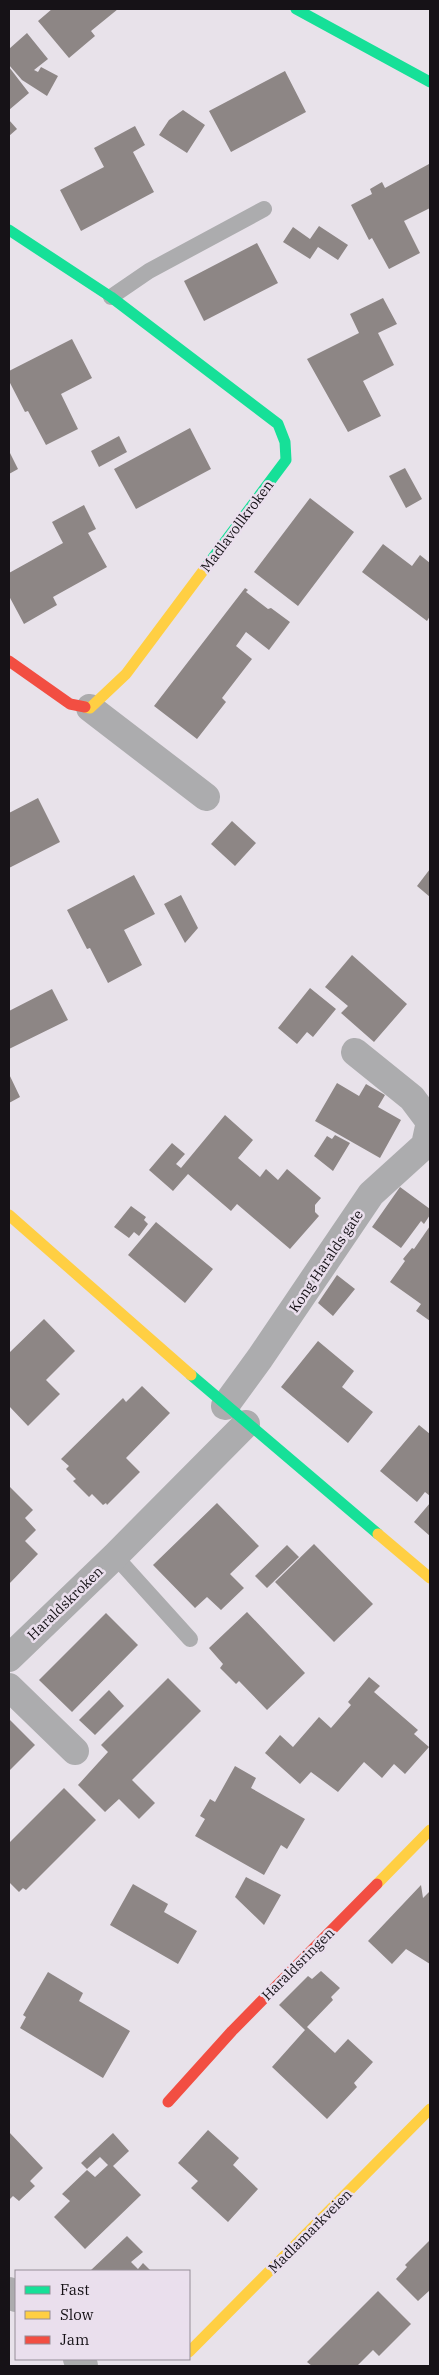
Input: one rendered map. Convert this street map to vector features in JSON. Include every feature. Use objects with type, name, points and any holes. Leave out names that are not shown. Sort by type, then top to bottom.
[{"type":"street","points":[[296,9],[430,82]]},
{"type":"street","name":"Madlavollkroken","points":[[9,230],[111,297],[278,424],[284,442],[286,460],[126,674],[90,708]]},
{"type":"street","points":[[9,661],[43,688],[70,704],[90,708],[206,797]]},
{"type":"street","points":[[356,1052],[412,1098],[429,1135]]},
{"type":"street","name":"Kong Haralds gate","points":[[225,1406],[260,1358],[370,1194],[429,1135]]},
{"type":"street","points":[[9,1215],[246,1424],[426,1570]]},
{"type":"street","name":"Haraldskroken","points":[[11,1651],[115,1556],[246,1424]]},
{"type":"street","points":[[9,1687],[75,1751]]},
{"type":"street","name":"Haraldsringen","points":[[168,2102],[232,2031],[430,1830]]},
{"type":"street","name":"Madlamarkveien","points":[[190,2351],[430,2109]]},
{"type":"lane","points":[[111,297],[149,271],[264,209]]},
{"type":"lane","name":"Haraldskroken","points":[[115,1556],[190,1639]]},
{"type":"building","points":[[52,9],[118,9],[91,31],[95,36],[69,58],[38,21]]},
{"type":"building","points":[[27,33],[48,59],[34,70],[38,72],[41,67],[58,76],[47,96],[22,80],[9,65],[9,49]]},
{"type":"building","points":[[9,67],[29,93],[9,110]]},
{"type":"building","points":[[285,71],[306,112],[231,152],[209,111]]},
{"type":"building","points":[[183,110],[205,125],[187,153],[159,135],[169,120]]},
{"type":"building","points":[[9,120],[17,129],[9,136]]},
{"type":"building","points":[[135,126],[145,145],[133,152],[154,192],[81,231],[60,190],[104,167],[94,148]]},
{"type":"building","points":[[429,164],[430,208],[404,221],[420,253],[389,269],[372,238],[369,240],[351,205],[372,194],[370,189],[382,182],[385,188]]},
{"type":"building","points":[[319,226],[348,245],[338,260],[318,247],[310,259],[283,242],[293,227],[310,239]]},
{"type":"building","points":[[257,243],[278,283],[204,321],[184,281]]},
{"type":"building","points":[[383,298],[397,324],[378,333],[394,365],[363,381],[381,416],[348,432],[307,359],[359,333],[350,314]]},
{"type":"building","points":[[72,339],[92,378],[61,394],[78,429],[46,445],[28,411],[25,412],[9,381],[9,371]]},
{"type":"building","points":[[190,428],[211,469],[136,509],[114,469]]},
{"type":"building","points":[[119,436],[127,452],[99,467],[91,451]]},
{"type":"building","points":[[9,451],[18,469],[9,474]]},
{"type":"building","points":[[405,468],[422,499],[406,508],[389,476]]},
{"type":"building","points":[[310,498],[354,532],[298,606],[254,572]]},
{"type":"building","points":[[84,505],[96,529],[88,533],[107,567],[53,597],[57,605],[24,624],[9,596],[9,573],[63,543],[52,522]]},
{"type":"building","points":[[383,544],[412,566],[420,555],[430,563],[430,616],[427,621],[362,572]]},
{"type":"building","points":[[245,588],[248,590],[246,592],[268,609],[271,608],[290,622],[269,650],[246,632],[236,646],[252,659],[222,698],[226,702],[197,739],[154,706]]},
{"type":"building","points":[[38,798],[60,842],[9,868],[9,813]]},
{"type":"building","points":[[232,821],[256,843],[235,866],[211,844]]},
{"type":"building","points":[[430,869],[430,897],[417,886]]},
{"type":"building","points":[[134,875],[155,914],[124,930],[142,965],[108,983],[90,948],[87,949],[67,910]]},
{"type":"building","points":[[181,895],[198,928],[185,943],[164,904]]},
{"type":"building","points":[[352,955],[407,1004],[374,1042],[341,1013],[348,1006],[325,987]]},
{"type":"building","points":[[310,988],[336,1009],[313,1037],[307,1032],[297,1044],[278,1028]]},
{"type":"building","points":[[52,989],[68,1020],[9,1049],[9,1011]]},
{"type":"building","points":[[9,1074],[20,1097],[9,1103]]},
{"type":"building","points":[[337,1083],[359,1096],[366,1084],[385,1095],[378,1107],[401,1120],[380,1158],[315,1121]]},
{"type":"building","points":[[225,1115],[253,1140],[238,1158],[260,1177],[266,1169],[278,1180],[287,1169],[321,1198],[315,1205],[315,1212],[319,1216],[290,1249],[237,1204],[231,1211],[188,1174],[173,1191],[149,1170],[172,1143],[185,1154],[176,1164],[181,1168]]},
{"type":"building","points":[[335,1135],[350,1143],[333,1171],[314,1156],[327,1136],[332,1139]]},
{"type":"building","points":[[400,1187],[430,1209],[430,1215],[424,1224],[421,1221],[401,1248],[372,1227]]},
{"type":"building","points":[[131,1206],[146,1217],[144,1220],[148,1224],[139,1236],[134,1232],[129,1238],[114,1227]]},
{"type":"building","points":[[156,1222],[213,1269],[185,1303],[128,1255]]},
{"type":"building","points":[[430,1226],[430,1321],[416,1311],[421,1304],[390,1282],[405,1261],[403,1259],[412,1248],[414,1249]]},
{"type":"building","points":[[337,1275],[355,1289],[333,1316],[318,1303]]},
{"type":"building","points":[[44,1319],[75,1351],[46,1380],[60,1394],[28,1426],[9,1406],[9,1353]]},
{"type":"building","points":[[318,1341],[354,1371],[342,1387],[373,1412],[348,1443],[281,1387]]},
{"type":"building","points":[[142,1386],[170,1413],[126,1458],[140,1472],[107,1505],[106,1503],[103,1505],[92,1494],[89,1497],[73,1481],[76,1479],[66,1469],[69,1466],[61,1459],[123,1398],[126,1402]]},
{"type":"building","points":[[419,1425],[430,1434],[430,1496],[425,1492],[417,1502],[380,1471]]},
{"type":"building","points":[[9,1486],[33,1510],[25,1518],[36,1530],[25,1541],[38,1554],[9,1584]]},
{"type":"building","points":[[217,1503],[259,1546],[230,1574],[244,1588],[221,1610],[207,1597],[195,1608],[153,1565]]},
{"type":"building","points":[[430,1503],[430,1536],[414,1522]]},
{"type":"building","points":[[314,1544],[373,1604],[334,1642],[275,1582]]},
{"type":"building","points":[[287,1545],[299,1557],[267,1588],[255,1576]]},
{"type":"building","points":[[247,1612],[305,1673],[267,1710],[239,1681],[236,1684],[220,1668],[223,1664],[209,1648]]},
{"type":"building","points":[[106,1613],[138,1645],[72,1712],[39,1680]]},
{"type":"building","points":[[369,1677],[380,1686],[374,1692],[418,1730],[414,1734],[429,1747],[405,1774],[394,1764],[382,1778],[364,1762],[338,1792],[311,1772],[300,1784],[265,1753],[280,1735],[293,1747],[319,1717],[331,1728],[351,1705],[348,1702]]},
{"type":"building","points":[[168,1678],[201,1711],[132,1780],[155,1803],[139,1819],[119,1799],[105,1812],[78,1785],[108,1752],[101,1745]]},
{"type":"building","points":[[109,1690],[124,1706],[95,1735],[79,1720]]},
{"type":"building","points":[[9,1719],[35,1745],[9,1771]]},
{"type":"building","points":[[235,1766],[256,1778],[251,1788],[305,1819],[287,1849],[281,1845],[264,1875],[195,1836],[205,1819],[200,1816],[210,1799],[215,1802]]},
{"type":"building","points":[[64,1788],[96,1820],[26,1890],[23,1888],[19,1892],[9,1882],[9,1843]]},
{"type":"building","points":[[246,1877],[281,1895],[264,1925],[235,1897]]},
{"type":"building","points":[[133,1884],[168,1904],[164,1912],[197,1931],[178,1964],[110,1925]]},
{"type":"building","points":[[421,1885],[423,1898],[430,1891],[430,1964],[406,1949],[392,1964],[368,1941]]},
{"type":"building","points":[[321,1971],[340,1988],[331,1997],[333,2000],[307,2027],[335,2053],[348,2039],[373,2062],[354,2083],[357,2087],[327,2119],[272,2067],[305,2030],[279,2005],[308,1976],[312,1979]]},
{"type":"building","points":[[48,1972],[83,1993],[79,2001],[130,2031],[103,2078],[20,2028],[26,2017],[23,2015]]},
{"type":"building","points":[[208,2130],[239,2158],[233,2165],[258,2189],[228,2222],[191,2188],[198,2181],[178,2163]]},
{"type":"building","points":[[9,2132],[43,2168],[30,2181],[35,2186],[19,2201],[13,2196],[9,2200]]},
{"type":"building","points":[[113,2133],[129,2151],[113,2166],[141,2195],[85,2249],[54,2217],[70,2201],[62,2194],[87,2170],[95,2177],[108,2165],[100,2157],[87,2169],[81,2163]]},
{"type":"building","points":[[127,2236],[143,2252],[131,2262],[138,2269],[143,2263],[150,2270],[91,2270]]},
{"type":"building","points":[[430,2240],[430,2290],[418,2301],[396,2279],[407,2267],[405,2265]]},
{"type":"building","points":[[378,2291],[411,2324],[379,2356],[373,2350],[357,2366],[312,2366],[307,2362]]},
{"type":"traffic: fast","points":[[296,9],[430,82]]},
{"type":"traffic: fast","points":[[9,230],[111,297],[278,424],[285,442],[286,460],[206,567]]},
{"type":"traffic: fast","points":[[191,1375],[378,1534]]},
{"type":"traffic: slow","points":[[85,707],[90,708],[126,674],[206,567]]},
{"type":"traffic: slow","points":[[9,1215],[191,1375]]},
{"type":"traffic: slow","points":[[378,1534],[430,1578]]},
{"type":"traffic: slow","points":[[377,1884],[430,1830]]},
{"type":"traffic: slow","points":[[190,2351],[430,2109]]},
{"type":"traffic: jam","points":[[9,661],[70,704],[85,707]]},
{"type":"traffic: jam","points":[[168,2102],[232,2031],[377,1884]]}]
